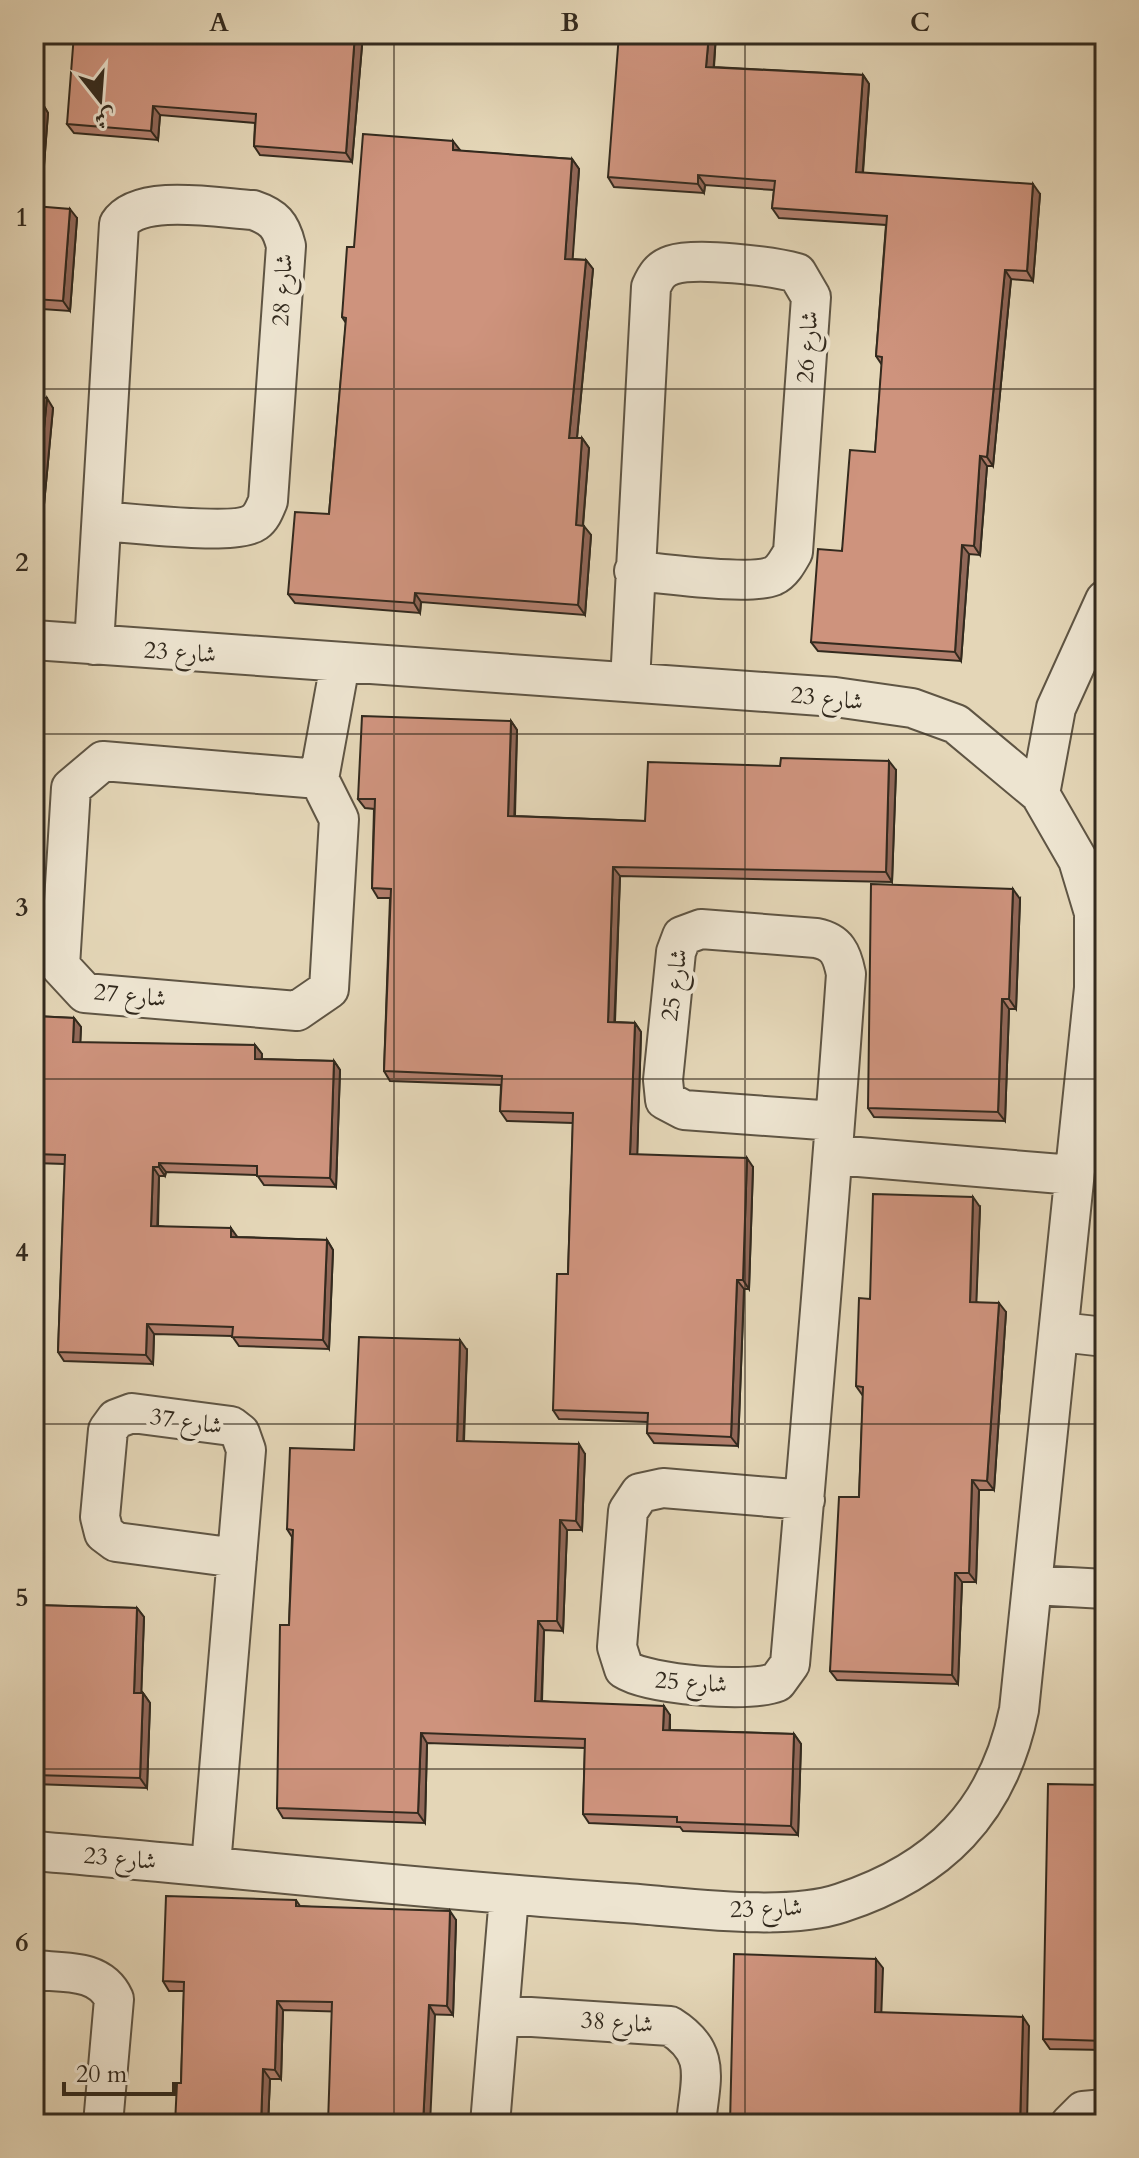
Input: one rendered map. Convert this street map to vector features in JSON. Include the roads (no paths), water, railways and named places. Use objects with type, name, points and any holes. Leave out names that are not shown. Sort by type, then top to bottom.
[{"type":"street","name":"شارع 28","points":[[94,645],[119,224],[125,215],[147,205],[253,210],[269,215],[278,223],[286,246],[268,501],[264,511],[256,521],[232,529],[102,521]]},
{"type":"street","name":"شارع 26","points":[[630,682],[634,571],[651,287],[657,274],[668,266],[684,262],[777,268],[797,273],[811,297],[793,552],[787,564],[774,575],[753,579],[634,571]]},
{"type":"street","points":[[1040,794],[1056,708],[1105,600]]},
{"type":"street","name":"شارع 23","points":[[34,640],[835,697],[912,708],[956,724],[1040,794],[1078,860],[1094,913],[1094,988],[1073,1175],[1060,1332],[1033,1585],[1011,1750],[989,1797],[959,1836],[901,1881],[838,1904],[763,1912],[509,1896],[211,1865],[34,1851]]},
{"type":"street","points":[[319,779],[340,664]]},
{"type":"street","name":"شارع 27","points":[[103,761],[319,779],[339,819],[329,989],[297,1011],[85,993],[60,966],[71,788],[103,761]]},
{"type":"street","name":"شارع 25","points":[[805,1500],[663,1488],[640,1493],[628,1511],[617,1647],[624,1669],[642,1679],[755,1687],[777,1682],[790,1664],[805,1500],[835,1138],[846,974],[838,949],[830,941],[802,937],[701,929],[682,936],[676,952],[666,1052],[665,1100],[684,1110],[835,1138],[1073,1175]]},
{"type":"street","points":[[1060,1332],[1105,1337]]},
{"type":"street","name":"شارع 37","points":[[211,1865],[237,1558],[246,1450],[240,1433],[231,1426],[132,1413],[116,1419],[108,1430],[100,1517],[104,1533],[116,1542],[237,1558]]},
{"type":"street","points":[[1033,1585],[1105,1589]]},
{"type":"street","points":[[490,2124],[509,1896]]},
{"type":"street","points":[[34,1970],[91,1976],[105,1983],[114,1999],[103,2124]]},
{"type":"street","name":"شارع 38","points":[[500,2015],[670,2026],[691,2039],[698,2053],[696,2124]]},
{"type":"street","points":[[1070,2124],[1083,2111],[1105,2109]]}]
